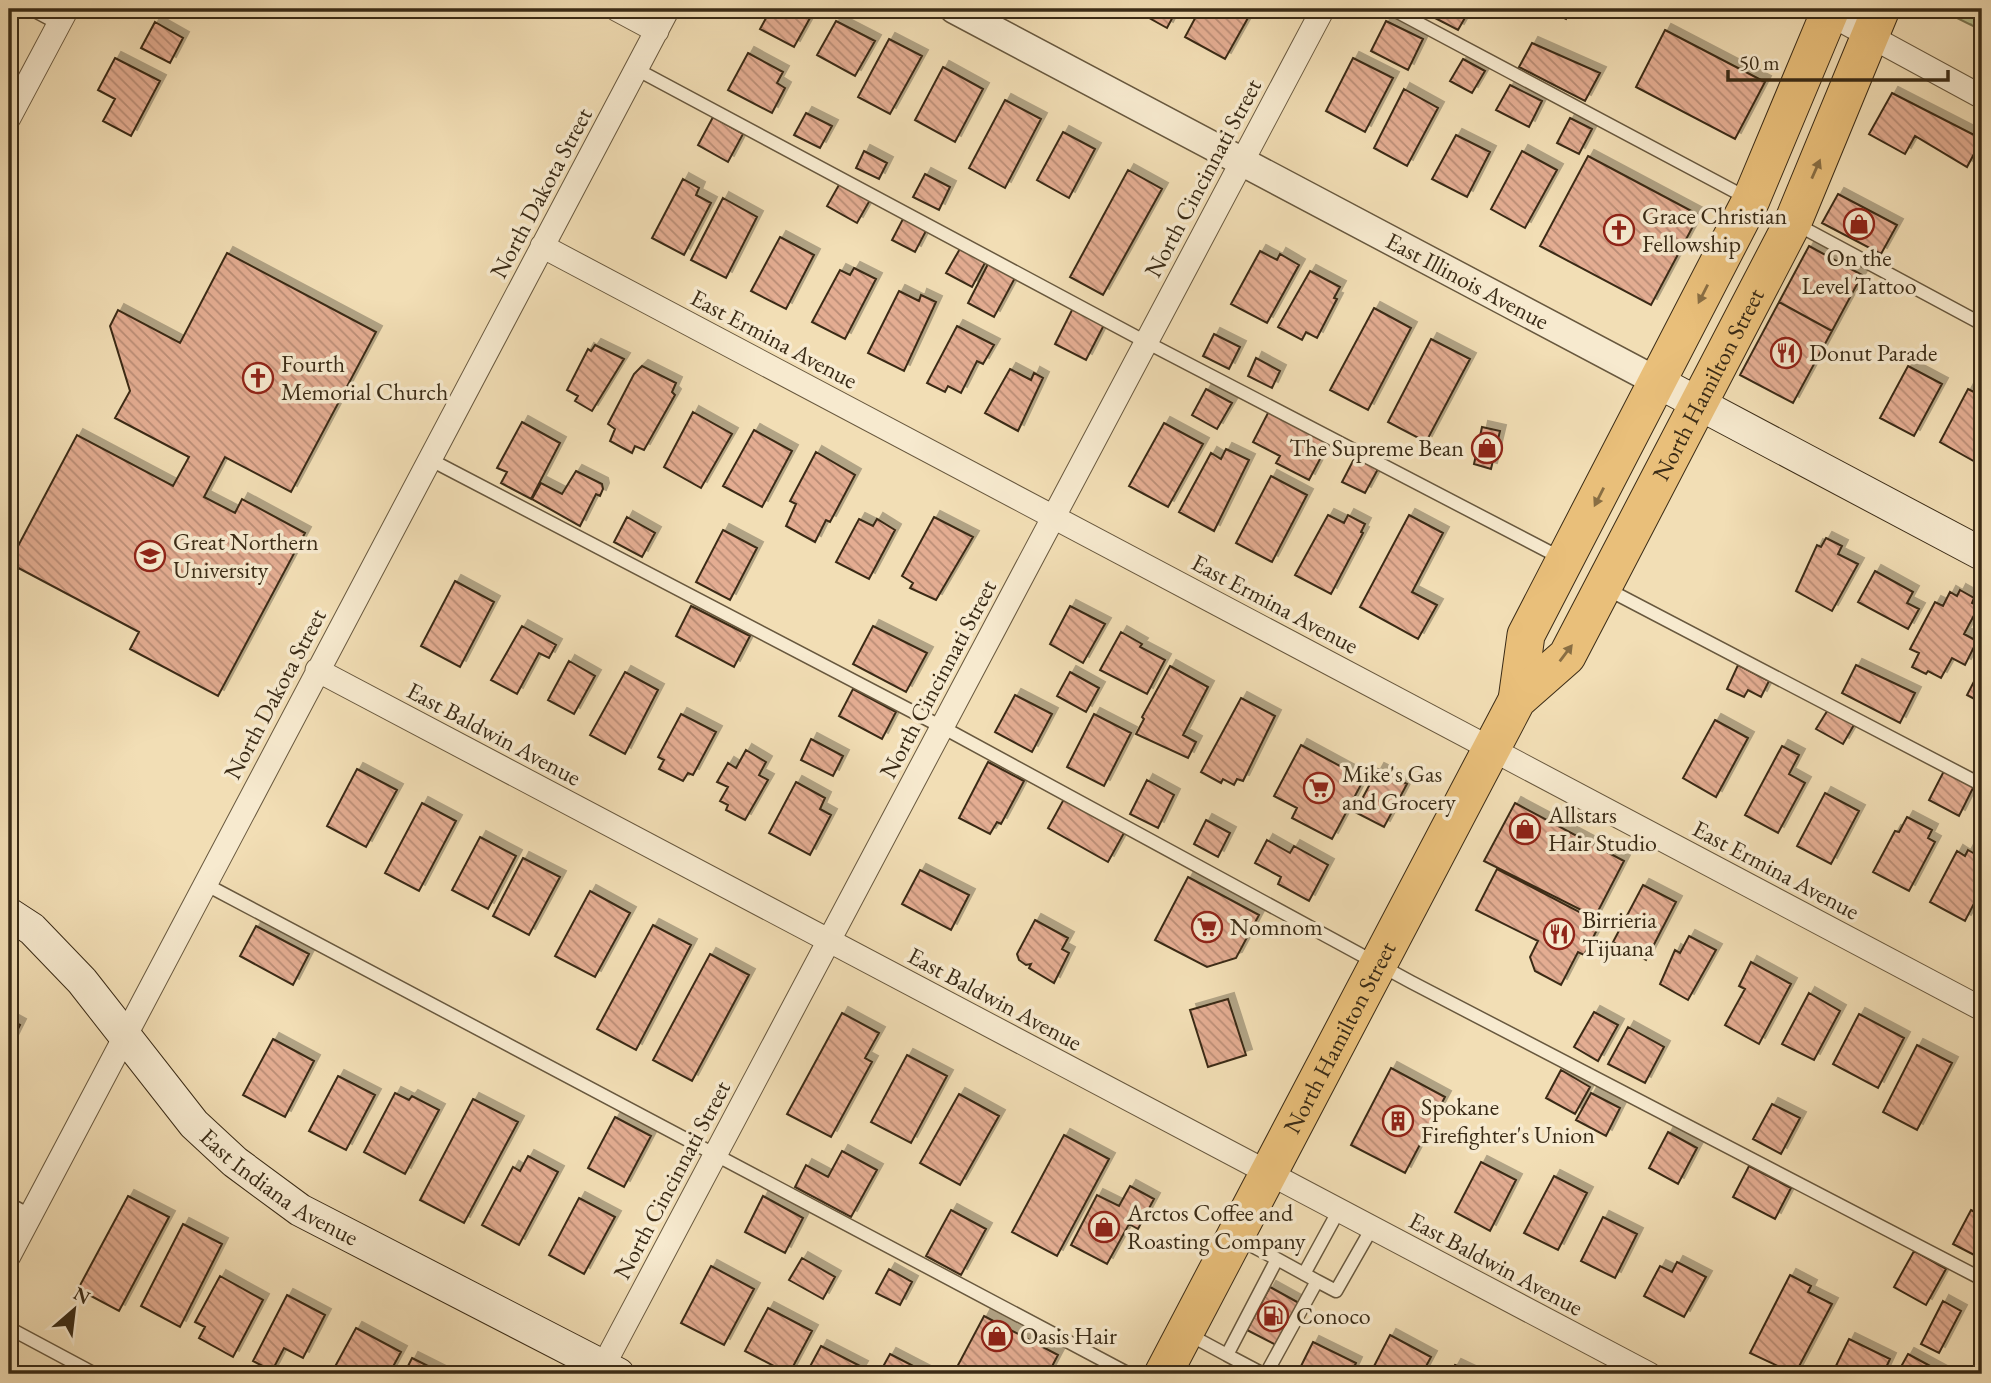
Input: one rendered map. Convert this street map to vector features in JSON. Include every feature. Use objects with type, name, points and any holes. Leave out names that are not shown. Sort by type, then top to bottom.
[{"type":"main road","name":"North Hamilton Street","points":[[1517,700],[1526,635],[1751,200],[1827,10]]},
{"type":"main road","name":"North Hamilton Street","points":[[1163,1374],[1490,748],[1517,700],[1567,656],[1604,587],[1793,222],[1876,22]]},
{"type":"main road","name":"East Illinois Avenue","points":[[1658,382],[1982,554]]},
{"type":"main road","name":"East Indiana Avenue","points":[[9,914],[32,929],[82,981],[122,1036],[194,1124],[235,1162],[300,1210],[607,1372]]},
{"type":"street","points":[[615,9],[657,31]]},
{"type":"street","name":"North Dakota Street","points":[[9,1256],[122,1036],[668,9]]},
{"type":"street","name":"East Illinois Avenue","points":[[954,9],[1658,382]]},
{"type":"street","name":"North Cincinnati Street","points":[[607,1372],[715,1155],[1323,9]]},
{"type":"street","points":[[1827,10],[1876,22],[1982,97]]},
{"type":"street","points":[[9,118],[63,16]]},
{"type":"street","name":"East Ermina Avenue","points":[[542,246],[1982,1009]]},
{"type":"street","name":"East Baldwin Avenue","points":[[317,670],[1648,1374]]},
{"type":"lane","points":[[31,9],[63,16]]},
{"type":"lane","points":[[1392,9],[1751,200]]},
{"type":"lane","points":[[636,69],[1146,342],[1565,561]]},
{"type":"lane","points":[[1793,222],[1982,324]]},
{"type":"lane","points":[[429,459],[942,727],[1379,965],[1982,1279]]},
{"type":"lane","points":[[1604,587],[1982,785]]},
{"type":"lane","points":[[204,883],[1129,1374]]},
{"type":"lane","points":[[9,1204],[30,1215]]},
{"type":"lane","points":[[1304,1274],[1339,1210]]},
{"type":"lane","points":[[1234,1237],[1336,1291],[1372,1228]]},
{"type":"lane","points":[[1227,1355],[1277,1259]]},
{"type":"lane","points":[[1185,1332],[1265,1374],[1317,1281]]},
{"type":"lane","points":[[9,1328],[95,1374]]},
{"type":"green space","points":[[1939,9],[1982,9],[1982,28],[1981,30]]},
{"type":"building","points":[[771,9],[815,9],[794,47],[760,29]]},
{"type":"building","points":[[1133,9],[1177,9],[1167,28]]},
{"type":"building","points":[[1200,9],[1253,9],[1225,59],[1185,37]]},
{"type":"building","points":[[1417,9],[1437,9],[1432,17]]},
{"type":"building","points":[[1440,9],[1470,9],[1458,30],[1435,18]]},
{"type":"building","points":[[1546,9],[1571,9],[1566,19]]},
{"type":"building","points":[[836,21],[875,41],[855,76],[817,55]]},
{"type":"building","points":[[1386,21],[1423,39],[1408,70],[1371,51]]},
{"type":"building","points":[[155,22],[183,38],[170,63],[141,48]]},
{"type":"building","points":[[1665,30],[1765,82],[1735,139],[1636,87]]},
{"type":"building","points":[[889,39],[922,56],[890,114],[858,97]]},
{"type":"building","points":[[1532,43],[1600,73],[1585,101],[1519,67]]},
{"type":"building","points":[[748,53],[783,72],[777,83],[785,88],[772,113],[728,90]]},
{"type":"building","points":[[115,58],[160,81],[131,136],[103,121],[115,99],[98,90]]},
{"type":"building","points":[[1353,58],[1393,78],[1365,132],[1326,111]]},
{"type":"building","points":[[1463,59],[1485,71],[1472,93],[1450,81]]},
{"type":"building","points":[[943,67],[983,89],[955,142],[915,120]]},
{"type":"building","points":[[1510,85],[1542,101],[1529,127],[1496,110]]},
{"type":"building","points":[[1404,89],[1438,108],[1407,166],[1374,148]]},
{"type":"building","points":[[1892,93],[1982,139],[1967,167],[1915,136],[1905,154],[1869,134]]},
{"type":"building","points":[[1005,100],[1041,119],[1005,188],[969,168]]},
{"type":"building","points":[[806,113],[832,126],[820,148],[794,135]]},
{"type":"building","points":[[713,117],[743,134],[728,162],[698,145]]},
{"type":"building","points":[[1570,118],[1592,129],[1579,154],[1557,143]]},
{"type":"building","points":[[1063,132],[1095,149],[1069,198],[1037,180]]},
{"type":"building","points":[[1456,135],[1490,152],[1467,197],[1432,179]]},
{"type":"building","points":[[864,151],[887,163],[879,179],[856,168]]},
{"type":"building","points":[[1522,151],[1557,170],[1525,228],[1491,209]]},
{"type":"building","name":"Grace Christian Fellowship","points":[[1588,156],[1699,215],[1651,305],[1540,246]]},
{"type":"building","points":[[1128,170],[1162,189],[1103,295],[1070,277]]},
{"type":"building","points":[[925,174],[950,187],[939,210],[913,197]]},
{"type":"building","points":[[683,179],[699,188],[696,195],[711,203],[684,255],[652,238]]},
{"type":"building","points":[[840,183],[870,200],[857,223],[827,206]]},
{"type":"building","name":"On the Level Tattoo","points":[[1838,194],[1897,225],[1881,254],[1822,223]]},
{"type":"building","points":[[723,198],[757,217],[726,278],[691,260]]},
{"type":"building","points":[[904,217],[927,229],[915,252],[892,240]]},
{"type":"building","points":[[780,237],[814,255],[786,309],[751,291]]},
{"type":"building","points":[[1809,246],[1862,275],[1832,331],[1779,302]]},
{"type":"building","points":[[961,247],[986,261],[972,287],[946,273]]},
{"type":"building","points":[[1260,251],[1277,260],[1280,254],[1299,265],[1267,323],[1231,304]]},
{"type":"building","points":[[227,253],[376,332],[291,492],[225,457],[204,497],[235,513],[242,499],[305,533],[218,696],[130,649],[139,632],[9,563],[77,435],[173,486],[189,457],[115,418],[130,391],[110,326],[118,310],[180,343]]},
{"type":"building","points":[[989,262],[1016,276],[994,317],[968,303]]},
{"type":"building","points":[[854,268],[876,279],[845,339],[812,322],[840,270],[850,275]]},
{"type":"building","points":[[1310,271],[1340,287],[1334,298],[1337,299],[1317,338],[1306,332],[1302,340],[1278,327]]},
{"type":"building","points":[[899,291],[919,301],[921,295],[936,302],[904,371],[868,353]]},
{"type":"building","name":"Donut Parade","points":[[1779,302],[1832,331],[1793,403],[1740,375]]},
{"type":"building","points":[[1073,308],[1105,323],[1086,360],[1055,344]]},
{"type":"building","points":[[1374,308],[1411,328],[1368,410],[1330,390]]},
{"type":"building","points":[[957,326],[994,345],[983,364],[977,361],[961,393],[948,386],[945,392],[927,383]]},
{"type":"building","points":[[1214,334],[1240,347],[1229,369],[1203,356]]},
{"type":"building","points":[[1431,339],[1470,359],[1426,442],[1388,422]]},
{"type":"building","points":[[595,345],[624,359],[592,411],[575,401],[578,396],[567,390],[588,349],[591,351]]},
{"type":"building","points":[[1256,358],[1280,371],[1272,388],[1248,376]]},
{"type":"building","points":[[642,366],[676,383],[672,392],[675,395],[644,450],[635,446],[632,453],[610,441],[615,429],[608,424],[634,374]]},
{"type":"building","points":[[1908,366],[1942,384],[1914,436],[1880,418]]},
{"type":"building","points":[[1010,369],[1031,380],[1034,373],[1043,378],[1018,431],[985,413]]},
{"type":"building","points":[[1206,389],[1232,403],[1217,429],[1192,415]]},
{"type":"building","points":[[1968,389],[1982,396],[1982,454],[1977,463],[1940,442]]},
{"type":"building","points":[[1269,411],[1329,442],[1309,480],[1276,463],[1280,456],[1253,442]]},
{"type":"building","points":[[693,412],[732,434],[701,488],[664,467]]},
{"type":"building","points":[[522,422],[560,443],[531,499],[501,483],[507,472],[497,468]]},
{"type":"building","points":[[1164,423],[1203,444],[1168,507],[1129,486]]},
{"type":"building","name":"The Supreme Bean","points":[[1482,427],[1500,431],[1491,469],[1474,464]]},
{"type":"building","points":[[754,430],[792,451],[762,507],[723,486]]},
{"type":"building","points":[[1226,449],[1249,460],[1214,531],[1179,512],[1211,453],[1221,459]]},
{"type":"building","points":[[816,452],[855,475],[830,522],[826,520],[815,542],[786,526],[796,504],[790,501]]},
{"type":"building","points":[[1355,457],[1378,469],[1365,493],[1342,482]]},
{"type":"building","points":[[576,471],[602,484],[603,489],[600,496],[596,494],[580,526],[532,499],[541,483],[562,494]]},
{"type":"building","points":[[1271,476],[1307,495],[1272,562],[1236,543]]},
{"type":"building","points":[[1328,515],[1344,523],[1348,515],[1365,524],[1361,532],[1363,533],[1331,594],[1295,575]]},
{"type":"building","points":[[1409,515],[1443,533],[1412,592],[1437,605],[1418,639],[1360,607]]},
{"type":"building","points":[[627,517],[655,533],[642,557],[614,542]]},
{"type":"building","points":[[934,517],[973,537],[936,600],[910,588],[913,583],[902,576]]},
{"type":"building","points":[[859,519],[873,526],[877,519],[895,530],[869,579],[836,562]]},
{"type":"building","points":[[723,530],[757,548],[730,600],[696,582]]},
{"type":"building","points":[[1826,538],[1842,546],[1838,554],[1858,564],[1832,611],[1796,591],[1817,545],[1821,547]]},
{"type":"building","points":[[1875,571],[1913,592],[1907,603],[1919,609],[1908,629],[1858,602]]},
{"type":"building","points":[[455,581],[494,602],[460,667],[421,646]]},
{"type":"building","points":[[1960,590],[1974,598],[1972,603],[1979,606],[1964,634],[1977,641],[1965,665],[1952,658],[1941,678],[1912,667],[1919,653],[1910,649],[1935,602],[1943,606],[1950,592],[1957,596]]},
{"type":"building","points":[[691,606],[750,636],[734,667],[676,636]]},
{"type":"building","points":[[1070,606],[1105,624],[1083,663],[1050,644]]},
{"type":"building","points":[[522,626],[556,645],[549,658],[539,653],[517,694],[491,680]]},
{"type":"building","points":[[873,626],[927,653],[906,692],[853,664]]},
{"type":"building","points":[[1121,632],[1142,644],[1140,647],[1165,660],[1147,694],[1100,670]]},
{"type":"building","points":[[569,661],[595,676],[574,714],[548,700]]},
{"type":"building","points":[[1738,665],[1769,681],[1761,697],[1748,690],[1744,697],[1727,689]]},
{"type":"building","points":[[1856,665],[1915,693],[1900,723],[1842,693]]},
{"type":"building","points":[[1170,666],[1208,687],[1183,735],[1196,742],[1188,758],[1136,734],[1144,719],[1142,717]]},
{"type":"building","points":[[1982,666],[1982,703],[1967,695]]},
{"type":"building","points":[[625,672],[658,690],[625,754],[590,735]]},
{"type":"building","points":[[1070,672],[1099,688],[1086,712],[1057,696]]},
{"type":"building","points":[[853,689],[896,712],[882,739],[839,716]]},
{"type":"building","points":[[1015,695],[1052,714],[1032,752],[995,732]]},
{"type":"building","points":[[1241,698],[1275,716],[1243,781],[1237,779],[1234,785],[1223,779],[1221,783],[1201,772]]},
{"type":"building","points":[[1829,708],[1855,723],[1843,744],[1816,729]]},
{"type":"building","points":[[681,714],[716,732],[693,775],[688,773],[683,781],[659,769],[664,760],[658,757]]},
{"type":"building","points":[[1094,714],[1131,733],[1104,786],[1067,767]]},
{"type":"building","points":[[1715,720],[1748,738],[1716,797],[1683,778]]},
{"type":"building","points":[[811,739],[843,756],[833,776],[801,760]]},
{"type":"building","name":"Mike's Gas and Grocery","points":[[1301,745],[1364,779],[1332,839],[1292,818],[1297,808],[1274,796]]},
{"type":"building","points":[[1782,746],[1799,755],[1789,774],[1805,783],[1778,833],[1745,815]]},
{"type":"building","points":[[746,750],[766,762],[759,775],[768,780],[745,820],[726,810],[728,805],[720,801],[728,787],[717,782],[728,763],[736,768]]},
{"type":"building","points":[[988,762],[1024,781],[1001,824],[997,822],[990,834],[959,818]]},
{"type":"building","points":[[357,769],[397,790],[366,847],[327,826]]},
{"type":"building","points":[[1378,769],[1407,784],[1384,827],[1355,812]]},
{"type":"building","points":[[1945,769],[1975,784],[1959,816],[1929,800]]},
{"type":"building","points":[[1147,780],[1174,795],[1158,828],[1130,814]]},
{"type":"building","points":[[796,782],[825,798],[820,809],[831,815],[810,855],[769,833]]},
{"type":"building","points":[[1825,793],[1859,811],[1831,864],[1797,846]]},
{"type":"building","points":[[1064,799],[1124,833],[1108,862],[1048,828]]},
{"type":"building","points":[[422,803],[456,821],[419,891],[385,873]]},
{"type":"building","points":[[1515,803],[1624,861],[1595,917],[1484,861]]},
{"type":"building","points":[[1907,817],[1932,830],[1928,838],[1935,842],[1909,891],[1873,872],[1895,831],[1899,832]]},
{"type":"building","points":[[1206,820],[1230,833],[1218,857],[1194,844]]},
{"type":"building","points":[[480,837],[516,856],[488,909],[452,890]]},
{"type":"building","points":[[1267,840],[1290,853],[1294,846],[1328,865],[1309,901],[1278,884],[1281,877],[1255,863]]},
{"type":"building","points":[[1968,850],[1982,858],[1982,888],[1965,921],[1930,902],[1957,851],[1965,856]]},
{"type":"building","points":[[523,858],[560,877],[529,935],[493,916]]},
{"type":"building","name":"Birrieria Tijuana","points":[[1497,869],[1589,917],[1587,920],[1599,926],[1584,955],[1578,952],[1561,985],[1535,971],[1530,957],[1538,941],[1476,910]]},
{"type":"building","points":[[920,870],[969,895],[951,930],[902,904]]},
{"type":"building","name":"Nomnom","points":[[1188,877],[1259,915],[1236,958],[1207,967],[1155,940]]},
{"type":"building","points":[[1643,885],[1676,902],[1646,960],[1613,942]]},
{"type":"building","points":[[590,891],[630,913],[595,977],[555,956]]},
{"type":"building","points":[[1035,920],[1068,938],[1062,949],[1069,953],[1054,983],[1029,968],[1031,964],[1026,965],[1019,960],[1017,954]]},
{"type":"building","points":[[653,925],[691,945],[636,1050],[597,1029]]},
{"type":"building","points":[[256,926],[309,954],[293,985],[240,956]]},
{"type":"building","points":[[1689,936],[1716,950],[1688,1000],[1660,984],[1675,950],[1680,953]]},
{"type":"building","points":[[710,954],[749,975],[692,1081],[653,1060]]},
{"type":"building","points":[[1751,962],[1791,984],[1759,1044],[1725,1025],[1745,989],[1739,986]]},
{"type":"building","points":[[1809,993],[1840,1011],[1814,1060],[1782,1044]]},
{"type":"building","points":[[1228,999],[1246,1055],[1208,1067],[1190,1010]]},
{"type":"building","points":[[1594,1012],[1618,1025],[1598,1061],[1574,1047]]},
{"type":"building","points":[[842,1013],[879,1033],[865,1058],[872,1062],[831,1137],[787,1114]]},
{"type":"building","points":[[1859,1014],[1904,1038],[1878,1088],[1833,1064]]},
{"type":"building","points":[[9,1019],[20,1025],[9,1047]]},
{"type":"building","points":[[1628,1027],[1664,1047],[1645,1083],[1608,1064]]},
{"type":"building","points":[[273,1039],[314,1061],[285,1117],[243,1095]]},
{"type":"building","points":[[1917,1045],[1952,1063],[1917,1130],[1883,1112]]},
{"type":"building","points":[[907,1055],[947,1076],[911,1143],[871,1122]]},
{"type":"building","name":"Spokane Firefighter's Union","points":[[1391,1068],[1445,1097],[1405,1173],[1351,1145]]},
{"type":"building","points":[[1561,1070],[1590,1087],[1575,1114],[1546,1098]]},
{"type":"building","points":[[338,1076],[375,1095],[346,1150],[309,1131]]},
{"type":"building","points":[[395,1093],[409,1100],[412,1096],[439,1110],[405,1174],[364,1152]]},
{"type":"building","points":[[1591,1093],[1620,1108],[1606,1136],[1576,1120]]},
{"type":"building","points":[[959,1094],[999,1116],[960,1185],[920,1163]]},
{"type":"building","points":[[473,1099],[518,1122],[464,1223],[420,1200]]},
{"type":"building","points":[[1772,1104],[1800,1118],[1781,1154],[1753,1139]]},
{"type":"building","points":[[615,1117],[651,1136],[624,1187],[588,1168]]},
{"type":"building","points":[[1668,1132],[1697,1148],[1678,1184],[1649,1168]]},
{"type":"building","points":[[1064,1135],[1109,1159],[1057,1256],[1012,1232]]},
{"type":"building","points":[[842,1151],[877,1170],[851,1217],[795,1187],[806,1165],[828,1177]]},
{"type":"building","points":[[528,1156],[558,1172],[519,1245],[482,1225],[513,1167],[520,1171]]},
{"type":"building","points":[[1481,1162],[1516,1180],[1490,1231],[1455,1212]]},
{"type":"building","points":[[1749,1166],[1791,1188],[1775,1219],[1733,1197]]},
{"type":"building","points":[[1554,1176],[1587,1193],[1558,1250],[1524,1233]]},
{"type":"building","name":"Arctos Coffee and Roasting Company","points":[[1130,1186],[1154,1199],[1138,1229],[1129,1224],[1107,1264],[1071,1245],[1097,1195],[1119,1206]]},
{"type":"building","points":[[128,1196],[169,1217],[119,1311],[78,1289]]},
{"type":"building","points":[[763,1196],[803,1218],[785,1253],[745,1232]]},
{"type":"building","points":[[579,1198],[615,1217],[584,1274],[549,1255]]},
{"type":"building","points":[[951,1210],[986,1229],[961,1275],[926,1256]]},
{"type":"building","points":[[1971,1210],[1982,1216],[1982,1259],[1953,1244]]},
{"type":"building","points":[[1603,1217],[1637,1234],[1615,1278],[1581,1261]]},
{"type":"building","points":[[183,1224],[222,1244],[180,1327],[141,1306]]},
{"type":"building","points":[[1914,1251],[1946,1269],[1926,1305],[1894,1287]]},
{"type":"building","points":[[802,1258],[835,1277],[823,1299],[789,1280]]},
{"type":"building","points":[[1677,1262],[1706,1277],[1684,1317],[1644,1296],[1660,1266],[1672,1272]]},
{"type":"building","points":[[711,1266],[754,1289],[724,1345],[681,1323]]},
{"type":"building","points":[[889,1269],[912,1282],[900,1305],[876,1293]]},
{"type":"building","points":[[1790,1275],[1811,1286],[1808,1292],[1832,1304],[1795,1374],[1750,1353]]},
{"type":"building","points":[[220,1276],[263,1300],[233,1357],[199,1338],[205,1327],[195,1322]]},
{"type":"building","name":"Conoco","points":[[1270,1287],[1299,1303],[1276,1345],[1247,1330]]},
{"type":"building","points":[[287,1295],[325,1315],[303,1358],[284,1348],[272,1371],[253,1361]]},
{"type":"building","points":[[1943,1301],[1961,1311],[1939,1353],[1921,1344]]},
{"type":"building","points":[[768,1308],[812,1331],[789,1374],[745,1351]]},
{"type":"building","name":"Oasis Hair","points":[[984,1316],[1058,1355],[1048,1374],[970,1374],[957,1367]]},
{"type":"building","points":[[356,1328],[401,1352],[389,1374],[331,1374]]},
{"type":"building","points":[[1390,1335],[1431,1357],[1422,1374],[1370,1374]]},
{"type":"building","points":[[1849,1339],[1890,1359],[1883,1374],[1832,1374]]},
{"type":"building","points":[[1313,1342],[1356,1363],[1351,1374],[1297,1374]]},
{"type":"building","points":[[821,1346],[862,1367],[858,1374],[806,1374]]},
{"type":"building","points":[[890,1354],[927,1373],[879,1374]]},
{"type":"building","points":[[1908,1354],[1945,1374],[1897,1374]]},
{"type":"building","points":[[412,1358],[444,1374],[404,1374]]},
{"type":"building","points":[[1455,1365],[1474,1374],[1450,1374]]},
{"type":"place","name":"On the Level Tattoo","points":[[1859,224]]},
{"type":"place","name":"Grace Christian Fellowship","points":[[1619,230]]},
{"type":"place","name":"Donut Parade","points":[[1786,353]]},
{"type":"place","name":"Fourth Memorial Church","points":[[258,378]]},
{"type":"place","name":"The Supreme Bean","points":[[1487,448]]},
{"type":"place","name":"Great Northern University","points":[[150,556]]},
{"type":"place","name":"Mike's Gas and Grocery","points":[[1319,788]]},
{"type":"place","name":"Allstars Hair Studio","points":[[1525,829]]},
{"type":"place","name":"Nomnom","points":[[1207,927]]},
{"type":"place","name":"Birrieria Tijuana","points":[[1559,934]]},
{"type":"place","name":"Spokane Firefighter's Union","points":[[1398,1121]]},
{"type":"place","name":"Arctos Coffee and Roasting Company","points":[[1104,1227]]},
{"type":"place","name":"Conoco","points":[[1273,1316]]},
{"type":"place","name":"Oasis Hair","points":[[997,1336]]}]
